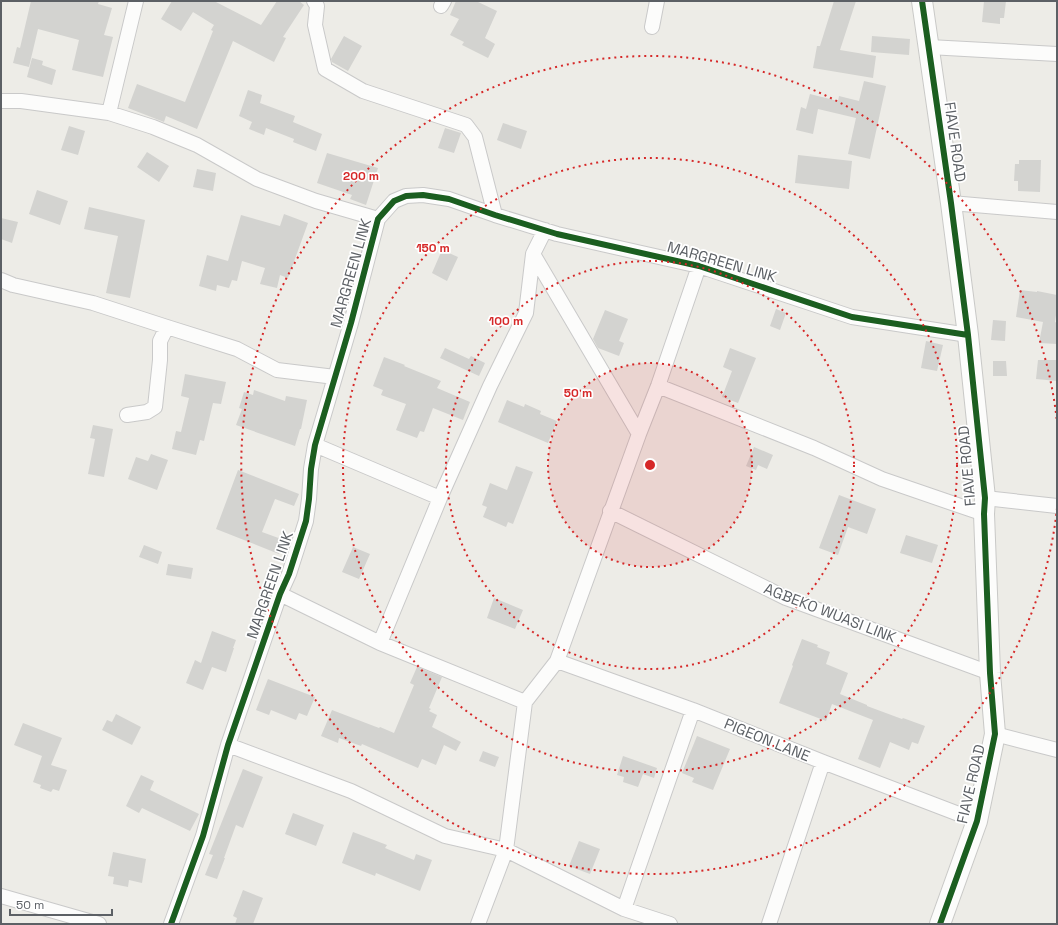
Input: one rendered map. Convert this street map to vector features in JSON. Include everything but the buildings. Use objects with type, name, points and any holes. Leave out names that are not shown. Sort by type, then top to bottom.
[{"type":"street","points":[[109,113],[136,1]]},
{"type":"street","points":[[314,1],[317,6],[315,25],[325,69],[363,91],[466,125],[475,137],[495,215]]},
{"type":"street","points":[[652,27],[657,1]]},
{"type":"street","name":"FIAVE ROAD","points":[[922,1],[968,335],[984,506],[990,673],[996,734],[977,821],[940,924]]},
{"type":"street","points":[[929,47],[1057,54]]},
{"type":"street","points":[[1,101],[21,101],[109,113],[153,127],[197,145],[257,179],[316,201],[378,219]]},
{"type":"street","name":"MARGREEN LINK","points":[[171,924],[202,836],[228,745],[280,594],[289,574],[306,521],[315,445],[351,323],[378,219],[394,201],[406,196],[423,195],[449,199],[557,234],[700,266],[852,317],[968,335]]},
{"type":"street","points":[[951,204],[1057,212]]},
{"type":"street","points":[[380,643],[440,498],[490,386],[526,313],[533,254],[545,230]]},
{"type":"street","points":[[533,254],[639,434]]},
{"type":"street","points":[[478,924],[506,850],[525,702],[556,661],[610,511],[658,386],[700,266]]},
{"type":"street","points":[[1,280],[13,285],[93,303],[237,349],[277,370],[335,377]]},
{"type":"street","points":[[127,415],[147,412],[155,407],[160,360],[160,341],[167,327]]},
{"type":"street","points":[[658,386],[814,448],[882,479],[984,506],[1057,506]]},
{"type":"street","points":[[315,445],[440,498]]},
{"type":"street","name":"AGBEKO WUASI LINK","points":[[610,511],[786,598],[990,673]]},
{"type":"street","points":[[280,594],[380,643],[525,702]]},
{"type":"street","name":"PIGEON LANE","points":[[556,661],[693,710],[977,821]]},
{"type":"street","points":[[624,909],[693,710]]},
{"type":"street","points":[[996,734],[1057,750]]},
{"type":"street","points":[[228,745],[351,791],[445,836],[506,850],[624,909],[670,924]]},
{"type":"street","points":[[769,924],[823,762]]},
{"type":"street","points":[[1,896],[99,924]]},
{"type":"cycle path","points":[[922,1],[968,335],[985,498],[984,514],[990,673],[995,734],[977,821],[940,924]]},
{"type":"cycle path","points":[[171,924],[203,836],[228,745],[280,594],[289,574],[306,521],[315,445],[351,323],[378,219],[394,201],[406,196],[423,195],[449,199],[557,234],[699,266],[852,317],[968,335]]}]
